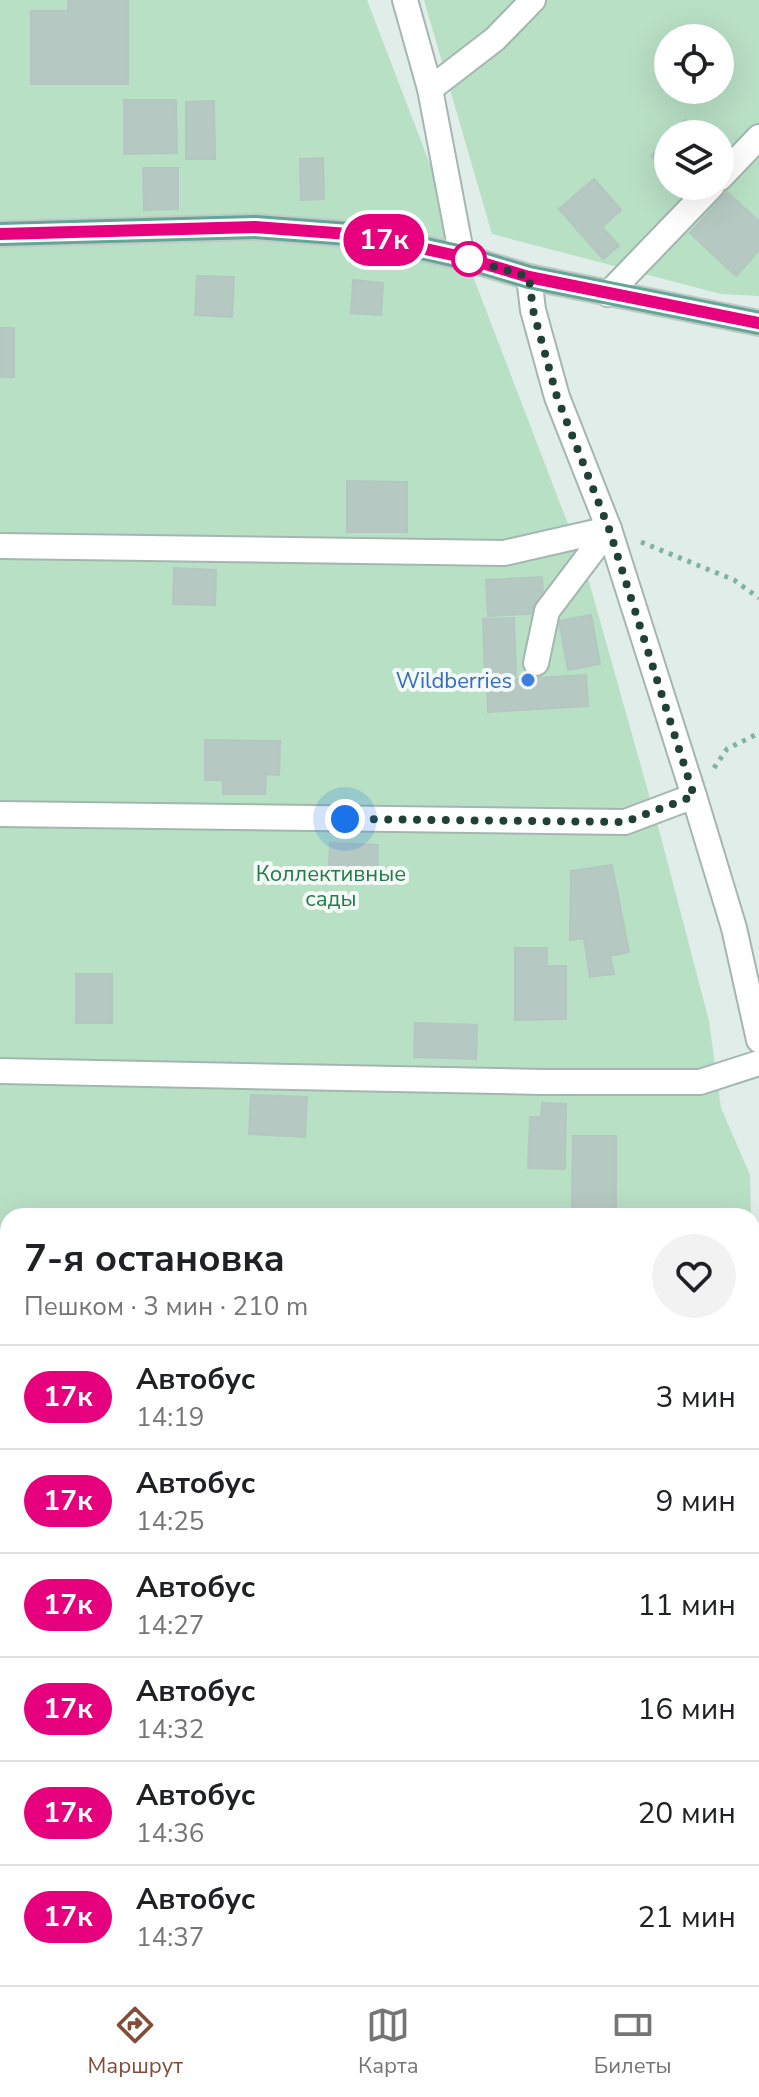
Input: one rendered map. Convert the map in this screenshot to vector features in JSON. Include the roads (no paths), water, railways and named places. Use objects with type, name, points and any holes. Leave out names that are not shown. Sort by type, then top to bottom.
[{"type":"main road","points":[[0,234],[255,227],[362,235],[462,257],[529,277],[759,323]]},
{"type":"street","points":[[405,0],[430,89],[462,257]]},
{"type":"street","points":[[430,89],[495,39],[533,0]]},
{"type":"street","points":[[734,163],[759,137]]},
{"type":"street","points":[[608,294],[699,200]]},
{"type":"street","points":[[529,277],[533,310],[557,397],[609,529],[734,928],[759,1040]]},
{"type":"street","points":[[0,546],[504,553],[609,529]]},
{"type":"street","points":[[536,663],[547,611],[609,529]]},
{"type":"street","points":[[0,814],[625,822],[694,796]]},
{"type":"street","points":[[0,1071],[543,1082],[700,1082],[759,1063]]},
{"type":"place","name":"Wildberries","points":[[528,680]]},
{"type":"park label","name":"Коллективные сады","points":[[331,886]]}]
